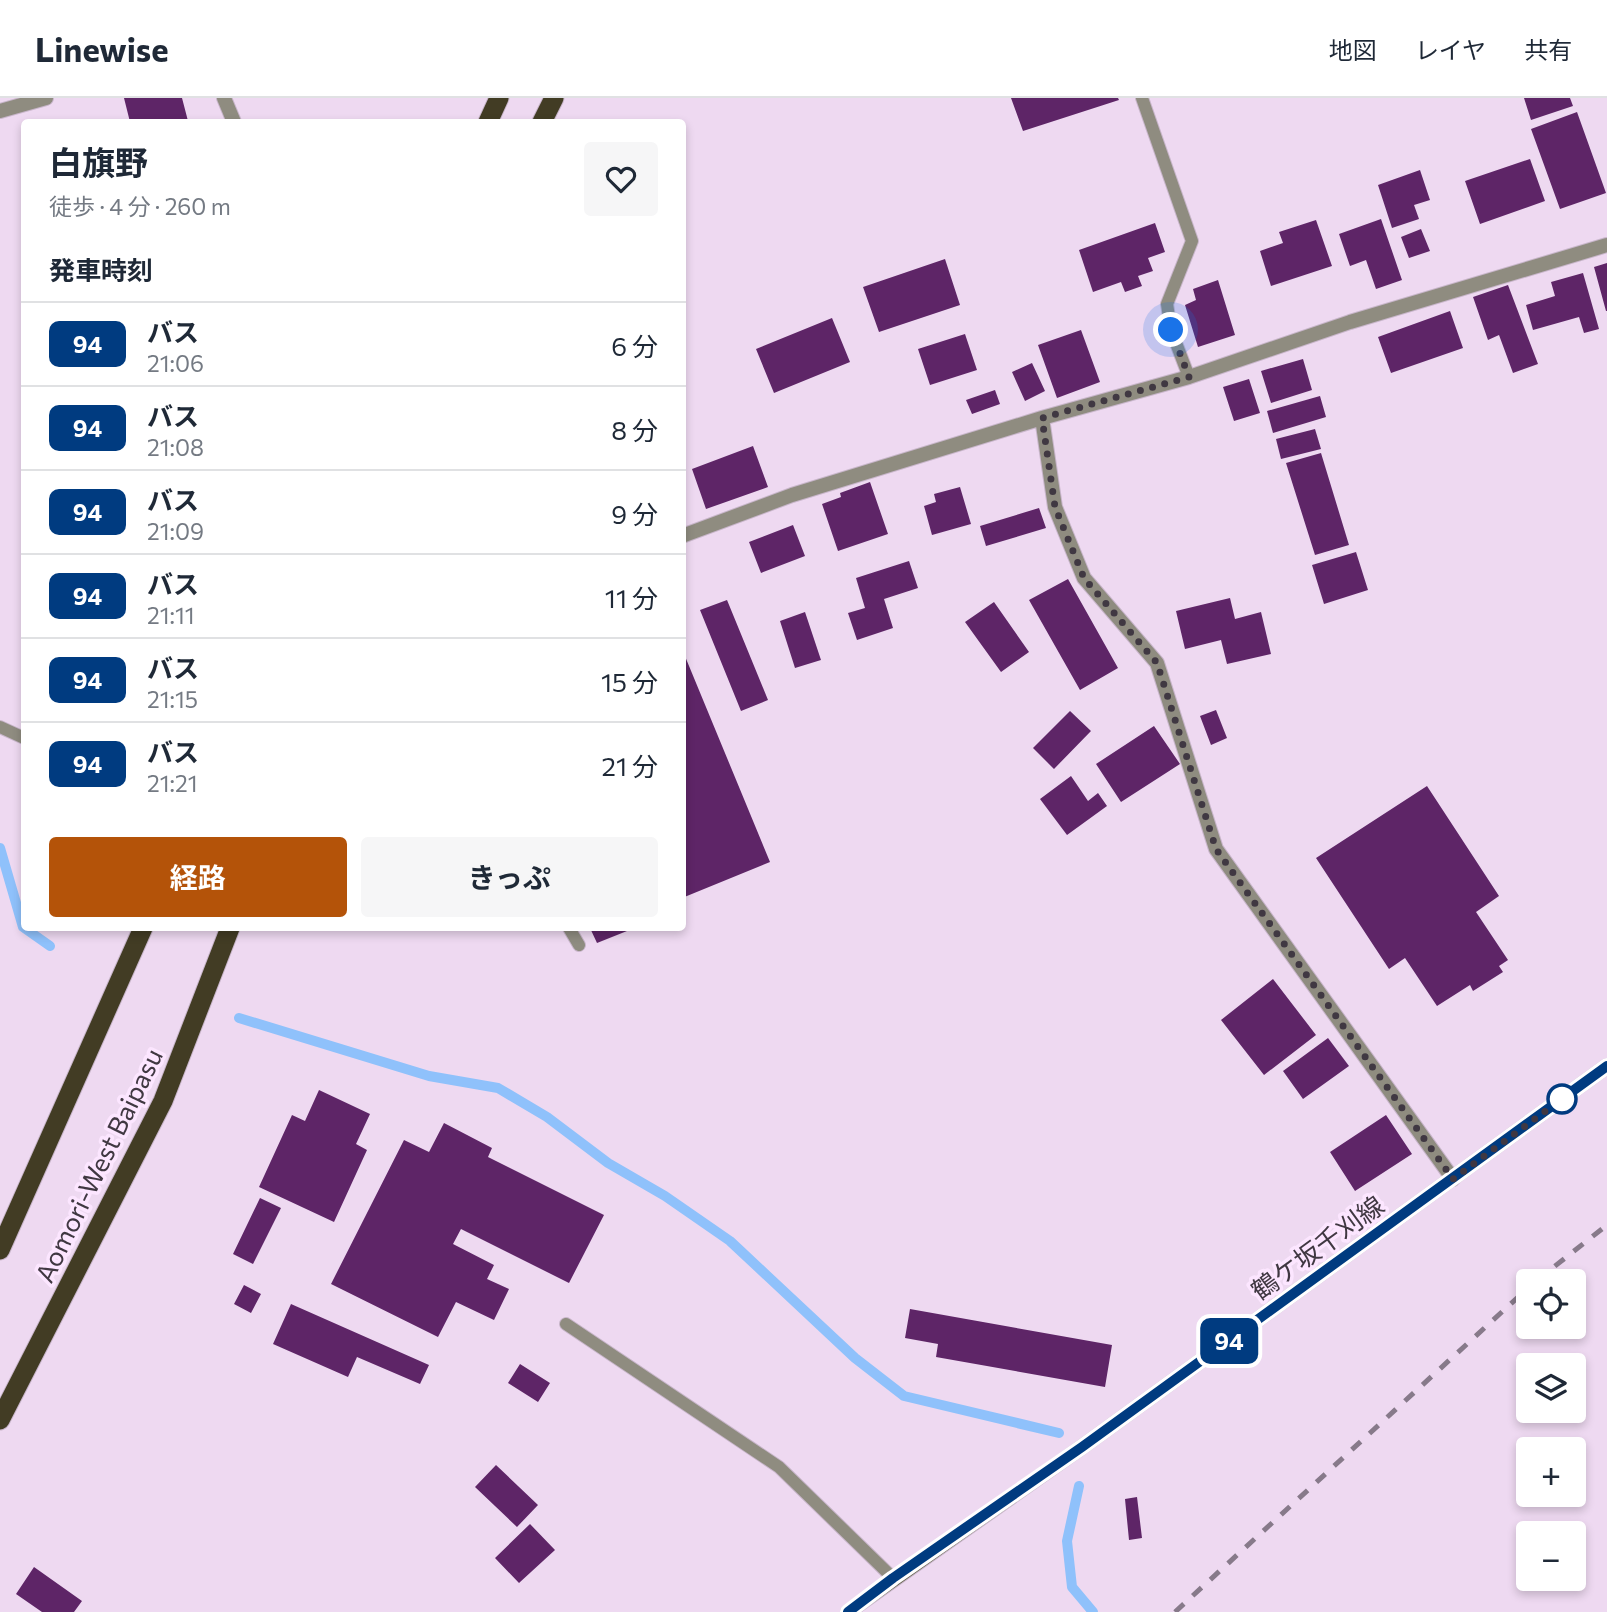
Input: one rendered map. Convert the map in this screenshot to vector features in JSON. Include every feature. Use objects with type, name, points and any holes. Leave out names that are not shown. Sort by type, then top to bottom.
[{"type":"highway","points":[[489,119],[499,98]]},
{"type":"highway","points":[[544,119],[554,98]]},
{"type":"highway","name":"Aomori-West Baipasu","points":[[0,1250],[142,931]]},
{"type":"highway","name":"Aomori-West Baipasu","points":[[0,1420],[163,1101],[229,931]]},
{"type":"main road","name":"鶴ケ坂千刈線","points":[[848,1612],[1082,1447],[1607,1066]]},
{"type":"street","points":[[0,111],[46,98]]},
{"type":"street","points":[[224,98],[233,119]]},
{"type":"street","points":[[686,535],[792,495],[1042,418],[1189,377],[1350,321],[1607,245]]},
{"type":"street","points":[[1042,418],[1055,507],[1084,578],[1157,663],[1216,849],[1453,1179]]},
{"type":"lane","points":[[1142,98],[1192,241],[1167,304],[1171,330],[1189,377]]},
{"type":"lane","points":[[0,727],[21,737]]},
{"type":"lane","points":[[571,931],[579,945]]},
{"type":"lane","points":[[566,1324],[779,1467],[893,1578]]},
{"type":"building","points":[[124,98],[182,98],[187,119],[129,119]]},
{"type":"building","points":[[1011,98],[1118,98],[1119,100],[1023,131]]},
{"type":"building","points":[[1524,98],[1570,98],[1573,106],[1531,120]]},
{"type":"building","points":[[1577,112],[1606,193],[1560,209],[1531,129]]},
{"type":"building","points":[[1530,159],[1545,201],[1480,224],[1465,181]]},
{"type":"building","points":[[1420,170],[1430,200],[1414,205],[1419,219],[1392,228],[1378,185]]},
{"type":"building","points":[[1381,219],[1402,280],[1376,289],[1366,260],[1350,266],[1339,234]]},
{"type":"building","points":[[1316,220],[1332,266],[1271,286],[1260,251],[1283,243],[1279,232]]},
{"type":"building","points":[[1155,223],[1165,252],[1148,258],[1153,271],[1138,276],[1142,286],[1125,292],[1121,282],[1093,292],[1079,250]]},
{"type":"building","points":[[1421,229],[1430,251],[1409,258],[1401,237]]},
{"type":"building","points":[[945,259],[960,305],[879,332],[863,287]]},
{"type":"building","points":[[1607,263],[1607,311],[1606,311],[1594,267]]},
{"type":"building","points":[[1583,273],[1599,329],[1584,333],[1579,317],[1533,330],[1526,305],[1555,296],[1551,282]]},
{"type":"building","points":[[1218,280],[1235,335],[1198,347],[1185,305],[1196,300],[1193,289]]},
{"type":"building","points":[[1508,285],[1538,364],[1513,373],[1499,335],[1488,340],[1473,297]]},
{"type":"building","points":[[1450,311],[1463,348],[1391,373],[1378,337]]},
{"type":"building","points":[[832,318],[850,362],[774,393],[756,349]]},
{"type":"building","points":[[1081,330],[1100,382],[1057,398],[1038,345]]},
{"type":"building","points":[[965,334],[977,370],[930,385],[918,349]]},
{"type":"building","points":[[1303,359],[1312,390],[1271,403],[1261,371]]},
{"type":"building","points":[[1032,363],[1045,391],[1025,401],[1012,372]]},
{"type":"building","points":[[1249,379],[1260,413],[1234,421],[1223,387]]},
{"type":"building","points":[[995,390],[1000,404],[972,414],[966,400]]},
{"type":"building","points":[[1320,396],[1326,417],[1273,433],[1267,411]]},
{"type":"building","points":[[1315,429],[1321,449],[1281,459],[1276,439]]},
{"type":"building","points":[[753,446],[768,487],[706,509],[692,469]]},
{"type":"building","points":[[1321,453],[1349,545],[1315,555],[1286,463]]},
{"type":"building","points":[[870,482],[888,534],[838,551],[822,504],[841,497],[840,493]]},
{"type":"building","points":[[960,487],[971,524],[932,535],[924,506],[936,502],[934,494]]},
{"type":"building","points":[[1039,508],[1046,528],[986,546],[980,526]]},
{"type":"building","points":[[793,525],[805,556],[761,573],[749,542]]},
{"type":"building","points":[[1356,552],[1368,590],[1324,604],[1312,565]]},
{"type":"building","points":[[909,561],[918,588],[884,599],[893,628],[857,640],[848,613],[865,608],[856,578]]},
{"type":"building","points":[[1068,579],[1118,668],[1080,690],[1029,600]]},
{"type":"building","points":[[1230,598],[1235,619],[1261,612],[1271,654],[1227,664],[1221,640],[1185,649],[1176,611]]},
{"type":"building","points":[[727,600],[768,700],[741,711],[700,610]]},
{"type":"building","points":[[994,602],[1029,652],[1001,672],[965,622]]},
{"type":"building","points":[[805,612],[821,660],[795,668],[780,621]]},
{"type":"building","points":[[686,659],[770,862],[686,896]]},
{"type":"building","points":[[1216,710],[1227,738],[1211,745],[1200,716]]},
{"type":"building","points":[[1070,711],[1091,731],[1054,769],[1033,748]]},
{"type":"building","points":[[1154,726],[1180,764],[1121,802],[1096,764]]},
{"type":"building","points":[[1071,776],[1088,801],[1098,793],[1107,806],[1067,835],[1040,799]]},
{"type":"building","points":[[1427,786],[1499,896],[1476,912],[1508,960],[1499,966],[1503,972],[1473,991],[1470,985],[1437,1006],[1405,958],[1389,969],[1316,858]]},
{"type":"building","points":[[591,931],[627,931],[597,943]]},
{"type":"building","points":[[1273,979],[1316,1035],[1264,1075],[1221,1020]]},
{"type":"building","points":[[1328,1038],[1349,1066],[1303,1099],[1283,1071]]},
{"type":"building","points":[[319,1090],[370,1114],[356,1144],[367,1150],[334,1222],[259,1187],[292,1115],[305,1121]]},
{"type":"building","points":[[1386,1115],[1412,1154],[1355,1191],[1330,1152]]},
{"type":"building","points":[[444,1123],[492,1148],[488,1157],[604,1215],[569,1283],[461,1229],[453,1244],[494,1265],[487,1279],[509,1289],[494,1320],[456,1302],[438,1337],[331,1284],[404,1140],[429,1152]]},
{"type":"building","points":[[260,1198],[281,1208],[253,1264],[233,1254]]},
{"type":"building","points":[[244,1285],[261,1294],[251,1313],[234,1304]]},
{"type":"building","points":[[291,1304],[429,1365],[420,1384],[357,1357],[348,1377],[273,1344]]},
{"type":"building","points":[[910,1309],[1112,1345],[1105,1387],[936,1357],[938,1344],[905,1338]]},
{"type":"building","points":[[520,1364],[550,1383],[538,1402],[508,1383]]},
{"type":"building","points":[[496,1465],[538,1505],[517,1527],[475,1487]]},
{"type":"building","points":[[1137,1497],[1142,1538],[1129,1540],[1125,1499]]},
{"type":"building","points":[[530,1524],[555,1550],[519,1583],[495,1558]]},
{"type":"building","points":[[34,1567],[82,1601],[74,1612],[42,1612],[16,1594]]},
{"type":"waterway","points":[[0,848],[21,920]]},
{"type":"waterway","points":[[29,931],[50,946]]},
{"type":"waterway","points":[[239,1018],[429,1076],[498,1088],[547,1117],[608,1163],[665,1196],[730,1241],[855,1358],[904,1396],[1059,1433]]},
{"type":"waterway","points":[[1079,1486],[1067,1541],[1072,1587],[1093,1612]]},
{"type":"railway","points":[[1551,1269],[1607,1225]]},
{"type":"railway","points":[[1175,1612],[1516,1299]]},
{"type":"bus line","name":"94","points":[[848,1612],[1082,1447],[1607,1066]]},
{"type":"route","points":[[1171,330],[1189,377],[1042,418],[1055,507],[1084,578],[1157,663],[1216,849],[1453,1179],[1562,1099]]}]
